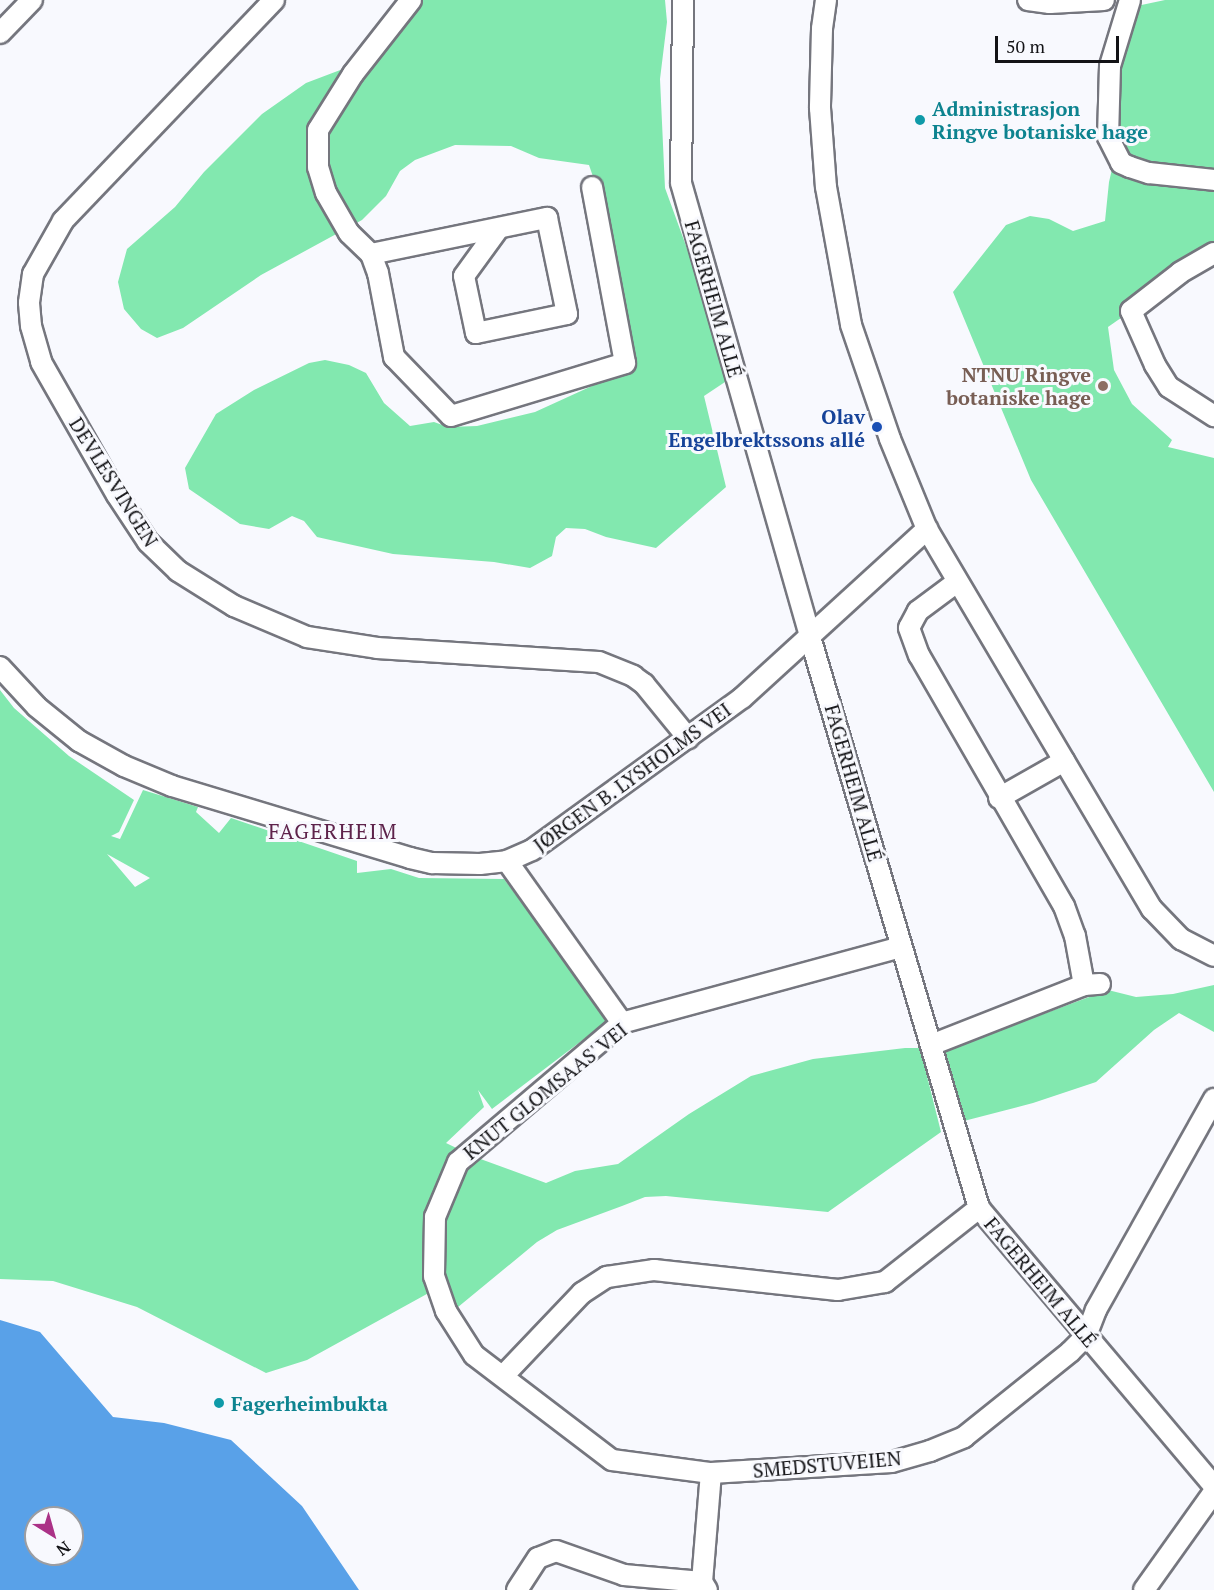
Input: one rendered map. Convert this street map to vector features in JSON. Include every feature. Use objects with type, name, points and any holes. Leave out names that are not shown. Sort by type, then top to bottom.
[{"type":"street","points":[[0,33],[32,0]]},
{"type":"street","name":"DEVLESVINGEN","points":[[274,0],[63,221],[33,274],[29,303],[31,326],[41,362],[117,495],[148,542],[178,571],[234,606],[307,637],[377,648],[599,662],[633,676],[644,684],[688,738]]},
{"type":"street","points":[[411,0],[353,74],[318,130],[318,167],[326,193],[349,233],[371,254],[378,273],[394,357],[451,416],[626,363],[592,187]]},
{"type":"street","name":"FAGERHEIM ALLÉ","points":[[683,0],[681,183],[810,637],[979,1208],[1214,1486]]},
{"type":"street","points":[[826,0],[822,29],[820,108],[826,187],[851,325],[890,439],[927,529],[1152,909],[1181,939],[1214,956]]},
{"type":"street","points":[[822,29],[837,0]]},
{"type":"street","points":[[1029,0],[1050,3],[1104,0]]},
{"type":"street","points":[[1130,0],[1110,66],[1108,137],[1121,163],[1130,167],[1149,173],[1214,180]]},
{"type":"street","points":[[371,254],[547,218],[567,314],[476,333],[464,276],[498,229]]},
{"type":"street","points":[[1214,253],[1171,279],[1131,311],[1155,365],[1169,387],[1214,416]]},
{"type":"street","name":"JØRGEN B. LYSHOLMS VEI","points":[[0,667],[37,707],[79,741],[124,766],[172,786],[410,858],[456,864],[507,861],[532,850],[742,698],[927,529]]},
{"type":"street","points":[[931,1045],[1092,985],[1064,906],[999,798],[919,655],[909,628],[918,611],[957,582]]},
{"type":"street","points":[[999,798],[1064,761]]},
{"type":"street","points":[[507,861],[622,1023]]},
{"type":"street","name":"KNUT GLOMSAAS' VEI","points":[[503,1376],[474,1355],[446,1311],[434,1276],[435,1217],[458,1162],[622,1023],[901,946]]},
{"type":"street","name":"SMEDSTUVEIEN","points":[[503,1376],[612,1460],[711,1473],[882,1463],[930,1451],[964,1437],[1070,1352],[1086,1336],[1096,1310],[1214,1099]]},
{"type":"street","points":[[503,1376],[582,1293],[607,1277],[654,1270],[838,1290],[885,1282],[979,1208]]},
{"type":"street","points":[[517,1590],[538,1558],[556,1551],[624,1575],[704,1586],[711,1473]]},
{"type":"street","points":[[1144,1590],[1214,1492]]},
{"type":"green space","points":[[419,0],[665,0],[667,22],[660,79],[665,188],[693,265],[728,380],[704,396],[726,487],[656,548],[606,537],[585,529],[566,528],[556,537],[552,556],[530,568],[494,562],[393,554],[317,537],[304,521],[292,516],[269,529],[240,524],[189,489],[185,468],[216,414],[254,390],[309,363],[325,360],[349,365],[366,373],[384,403],[410,426],[434,422],[448,427],[477,426],[535,412],[616,375],[600,197],[589,165],[539,158],[511,146],[455,145],[415,160],[400,171],[386,196],[362,220],[261,275],[183,328],[157,338],[141,329],[124,309],[118,282],[127,249],[175,207],[204,172],[262,114],[306,83],[364,61]]},
{"type":"green space","points":[[1165,0],[1214,0],[1214,173],[1149,168],[1125,158],[1113,136],[1114,69],[1132,7]]},
{"type":"green space","points":[[1116,152],[1121,163],[1214,180],[1214,253],[1108,327],[1114,370],[1132,404],[1172,440],[1168,447],[1214,458],[1214,792],[1031,480],[953,292],[1006,225],[1030,216],[1049,219],[1073,231],[1105,221],[1109,182]]},
{"type":"green space","points":[[0,690],[14,708],[69,756],[134,800],[119,832],[111,836],[120,839],[143,790],[198,807],[196,812],[219,833],[231,818],[357,861],[357,873],[391,869],[419,878],[504,879],[609,1020],[492,1109],[478,1090],[484,1107],[446,1143],[475,1157],[546,1183],[575,1171],[618,1164],[689,1114],[751,1076],[813,1059],[905,1048],[920,1048],[941,1132],[828,1212],[666,1196],[645,1197],[557,1230],[537,1242],[452,1312],[445,1284],[307,1360],[266,1373],[137,1307],[53,1281],[0,1279]],"holes":[[[107,854],[150,878],[135,887]]]},
{"type":"green space","points":[[1214,985],[1214,1032],[1179,1013],[1154,1030],[1096,1082],[1033,1103],[960,1122],[941,1052],[1108,990],[1136,997],[1173,994]]},
{"type":"water","points":[[0,1320],[40,1332],[113,1417],[164,1423],[231,1440],[302,1506],[359,1590],[0,1590]]},
{"type":"place","name":"Administrasjon Ringve botaniske hage","points":[[920,120]]},
{"type":"place","name":"NTNU Ringve botaniske hage","points":[[1103,386]]},
{"type":"place","name":"Olav Engelbrektssons allé","points":[[877,427]]},
{"type":"place","name":"Fagerheimbukta","points":[[219,1403]]},
{"type":"district","name":"FAGERHEIM","points":[[333,831]]}]
